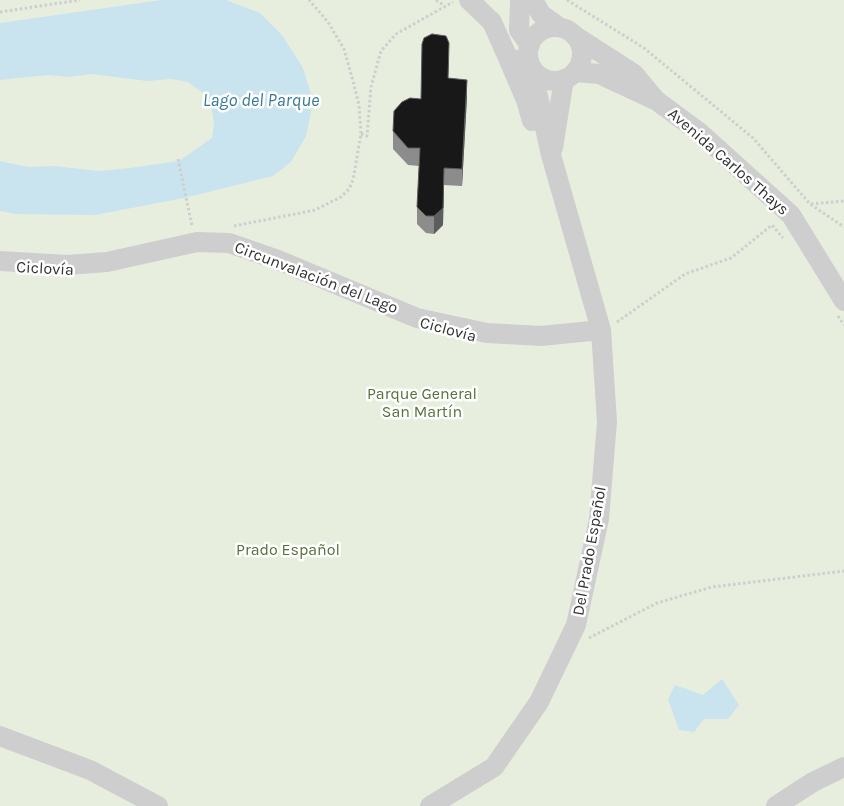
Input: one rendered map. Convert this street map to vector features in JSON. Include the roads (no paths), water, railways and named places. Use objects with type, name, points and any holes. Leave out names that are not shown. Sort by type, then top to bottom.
[{"type":"street","points":[[470,0],[492,22],[526,100],[596,332]]},
{"type":"street","name":"Del Prado Español","points":[[430,806],[494,767],[539,702],[576,625],[599,519],[607,422],[596,332],[551,155],[530,58],[519,30],[520,0]]},
{"type":"street","points":[[532,0],[541,14],[567,31],[580,44],[582,54],[581,63],[570,76],[550,81],[540,77],[530,58],[538,32],[552,27],[567,31]]},
{"type":"street","name":"Avenida Carlos Thays","points":[[567,31],[634,74],[657,101]]},
{"type":"street","points":[[508,58],[530,58]]},
{"type":"street","name":"Avenida Carlos Thays","points":[[570,76],[599,74],[657,101],[699,132],[790,215],[839,305]]},
{"type":"street","name":"Del Prado Español","points":[[551,155],[570,76]]},
{"type":"street","name":"Circunvalación del Lago","points":[[0,261],[75,265],[108,262],[197,242],[228,244],[278,260],[418,318],[487,333],[541,336],[596,332]]},
{"type":"street","points":[[0,736],[90,770],[158,806]]},
{"type":"street","points":[[776,806],[813,782],[844,767]]},
{"type":"water","name":"Lago del Parque","points":[[161,0],[226,0],[260,13],[282,35],[303,68],[311,94],[311,112],[306,136],[291,162],[273,176],[184,198],[95,215],[15,214],[0,211],[0,161],[28,167],[54,166],[99,171],[130,168],[179,161],[212,138],[214,123],[212,110],[203,93],[188,82],[171,79],[147,81],[91,74],[68,77],[48,75],[0,80],[0,23]]},
{"type":"water","points":[[722,679],[739,705],[728,719],[704,719],[694,732],[679,730],[668,699],[675,685],[703,695]]},
{"type":"park label","name":"Parque General San Martín","points":[[422,403]]},
{"type":"park label","name":"Prado Español","points":[[288,550]]}]
